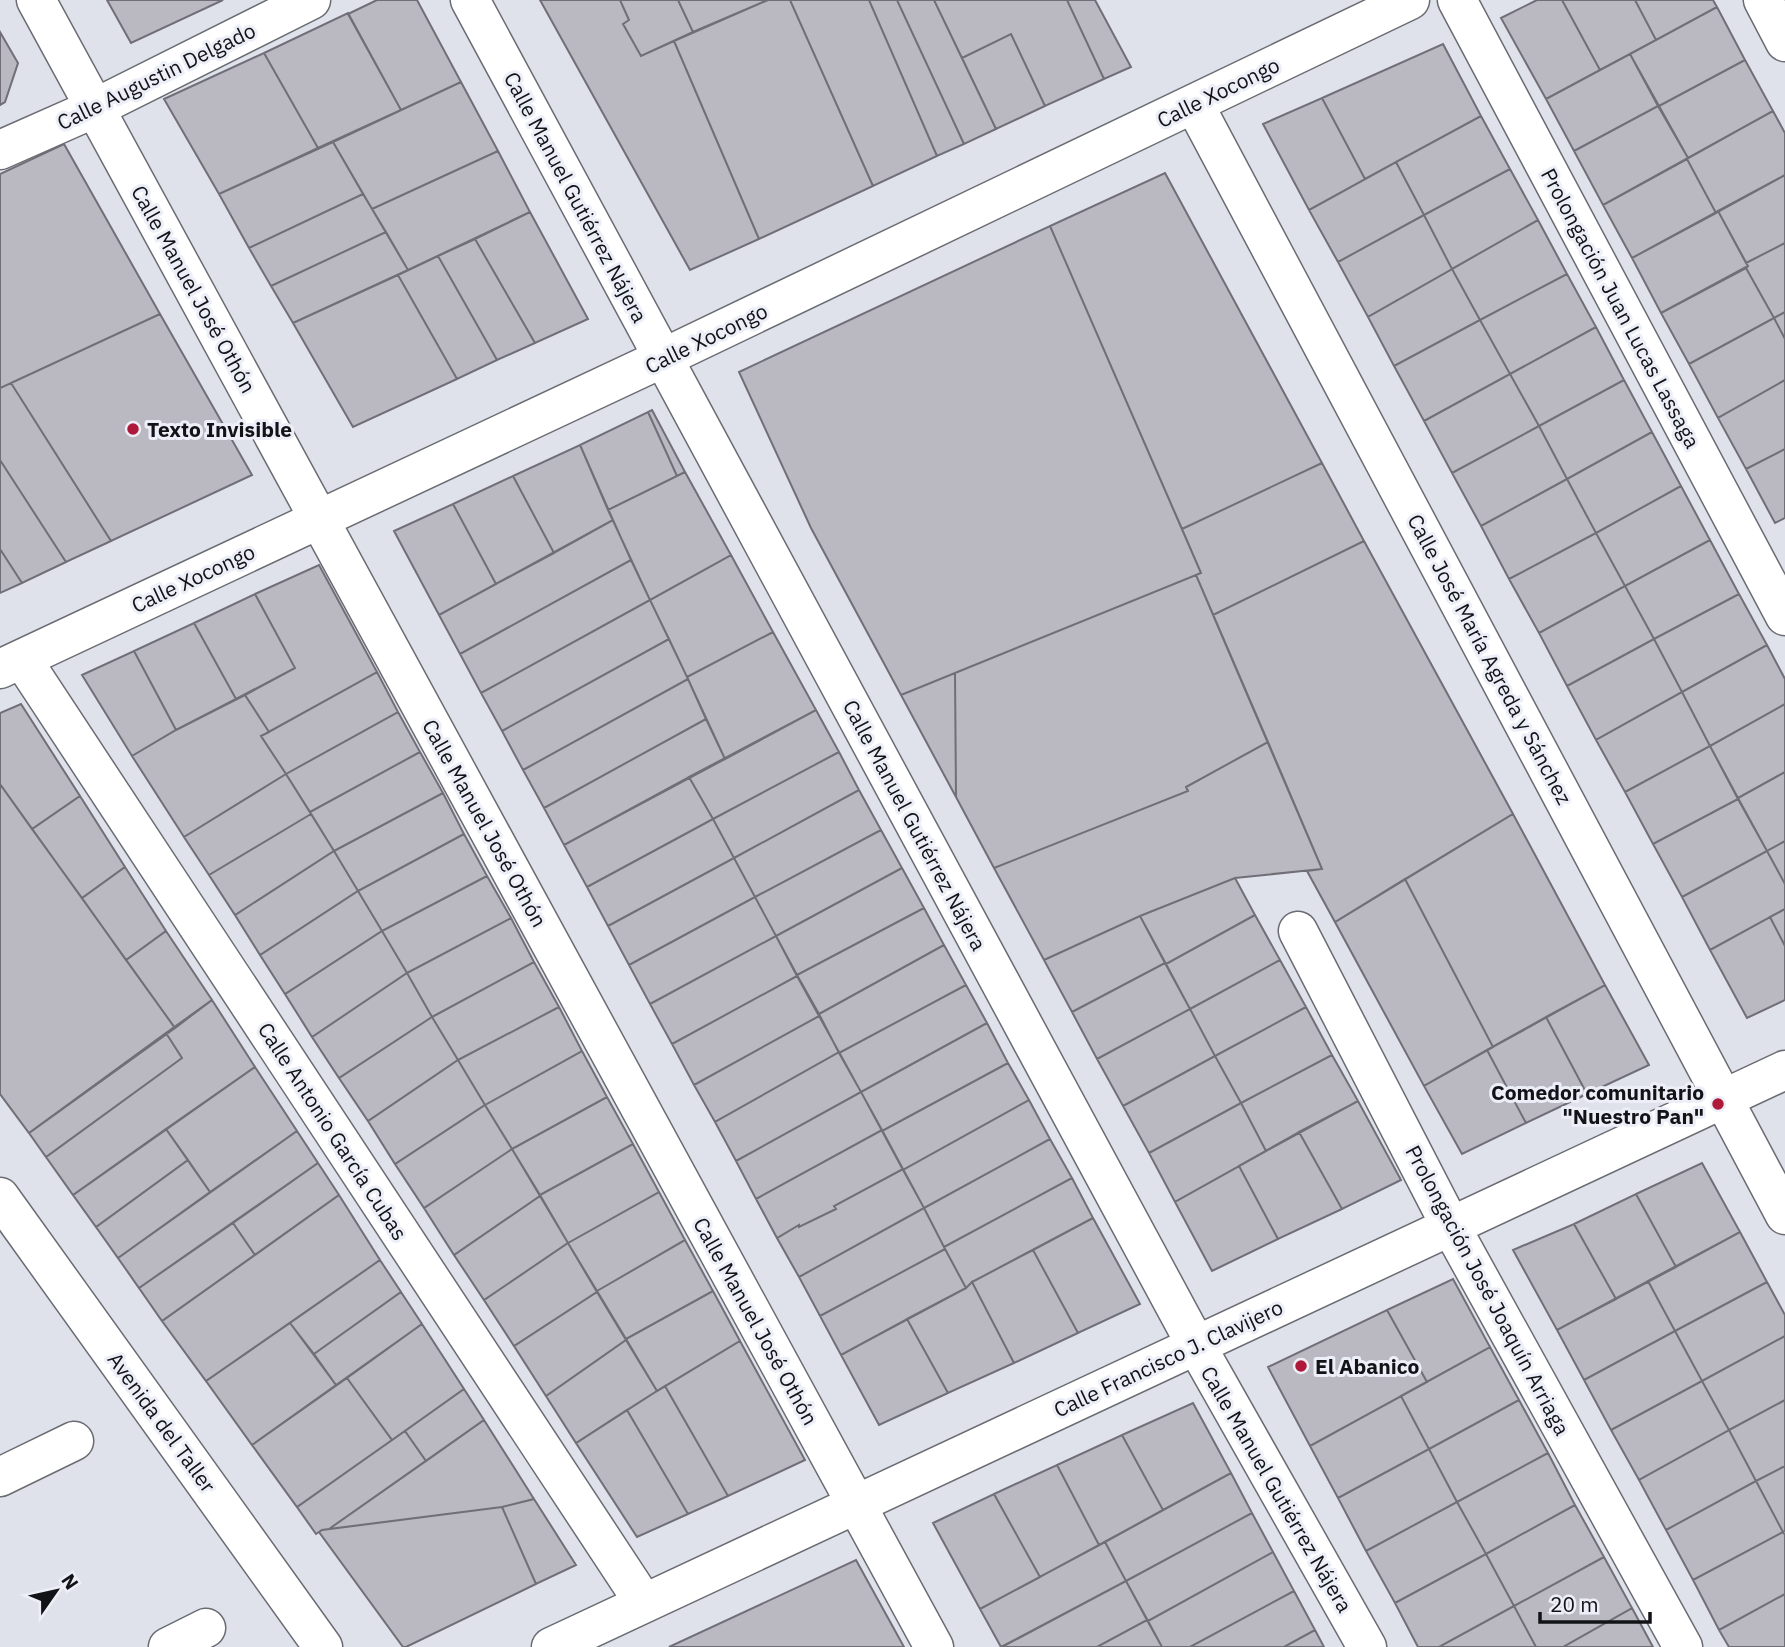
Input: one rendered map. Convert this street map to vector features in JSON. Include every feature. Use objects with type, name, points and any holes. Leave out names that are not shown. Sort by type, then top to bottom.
[{"type":"street","name":"Calle Manuel José Othón","points":[[36,0],[934,1647]]},
{"type":"street","name":"Calle Augustin Delgado","points":[[0,150],[95,108],[312,0]]},
{"type":"street","name":"Calle Manuel Gutiérrez Nájera","points":[[470,0],[1196,1345],[1367,1647]]},
{"type":"street","name":"Calle Xocongo","points":[[11,664],[663,358],[1410,0]]},
{"type":"street","name":"Prolongación Juan Lucas Lassaga","points":[[1457,0],[1785,616]]},
{"type":"street","points":[[1763,0],[1785,42]]},
{"type":"street","name":"Calle José María Agreda y Sánchez","points":[[1194,104],[1785,1215]]},
{"type":"street","name":"Calle Antonio García Cubas","points":[[11,664],[643,1603]]},
{"type":"street","name":"Prolongación José Joaquín Arriaga","points":[[1298,931],[1451,1227],[1683,1647]]},
{"type":"street","name":"Calle Francisco J. Clavijero","points":[[551,1647],[1785,1070]]},
{"type":"street","name":"Avenida del Taller","points":[[0,1197],[323,1647]]},
{"type":"street","points":[[0,1477],[74,1441]]},
{"type":"street","points":[[168,1647],[206,1628]]},
{"type":"building","points":[[107,0],[223,0],[131,43]]},
{"type":"building","points":[[377,0],[417,0],[461,82],[401,110],[348,14]]},
{"type":"building","points":[[540,0],[620,0],[629,20],[623,24],[641,56],[674,41],[759,239],[690,270]]},
{"type":"building","points":[[620,0],[678,0],[693,32],[641,56],[623,24],[629,20]]},
{"type":"building","points":[[678,0],[768,0],[693,32]]},
{"type":"building","points":[[768,0],[790,0],[873,186],[759,239],[674,41]]},
{"type":"building","points":[[790,0],[869,0],[937,156],[873,186]]},
{"type":"building","points":[[869,0],[897,0],[964,144],[937,156]]},
{"type":"building","points":[[897,0],[934,0],[996,129],[964,144]]},
{"type":"building","points":[[934,0],[1067,0],[1104,79],[1045,106],[1011,34],[962,58]]},
{"type":"building","points":[[1067,0],[1095,0],[1131,67],[1104,79]]},
{"type":"building","points":[[1537,0],[1562,0],[1600,70],[1546,99],[1501,18]]},
{"type":"building","points":[[1562,0],[1635,0],[1656,40],[1600,70]]},
{"type":"building","points":[[1635,0],[1713,0],[1717,7],[1656,40]]},
{"type":"building","points":[[1717,7],[1745,60],[1659,106],[1630,54]]},
{"type":"building","points":[[348,13],[401,110],[318,148],[264,53]]},
{"type":"building","points":[[0,32],[18,63],[5,102],[0,105]]},
{"type":"building","points":[[1011,34],[1045,106],[996,129],[962,58]]},
{"type":"building","points":[[1443,44],[1481,116],[1365,179],[1322,98]]},
{"type":"building","points":[[264,53],[318,148],[219,194],[164,99]]},
{"type":"building","points":[[1630,54],[1658,106],[1574,151],[1546,99]]},
{"type":"building","points":[[1745,60],[1773,111],[1688,158],[1659,106]]},
{"type":"building","points":[[461,82],[498,151],[372,209],[333,142]]},
{"type":"building","points":[[1322,98],[1365,179],[1309,210],[1263,124]]},
{"type":"building","points":[[1658,106],[1688,158],[1603,205],[1574,151]]},
{"type":"building","points":[[1773,111],[1785,133],[1785,175],[1716,213],[1687,159]]},
{"type":"building","points":[[1481,116],[1510,169],[1424,215],[1396,162]]},
{"type":"building","points":[[333,142],[363,194],[249,248],[219,194]]},
{"type":"building","points":[[64,144],[160,314],[0,388],[0,174]]},
{"type":"building","points":[[498,151],[530,212],[408,270],[372,209]]},
{"type":"building","points":[[1687,159],[1716,213],[1632,258],[1603,205]]},
{"type":"building","points":[[1396,162],[1424,215],[1338,262],[1309,210]]},
{"type":"building","points":[[1510,169],[1538,220],[1452,269],[1424,215]]},
{"type":"building","points":[[1165,173],[1322,463],[1182,529],[1050,226]]},
{"type":"building","points":[[1785,175],[1785,243],[1746,263],[1718,211]]},
{"type":"building","points":[[363,194],[386,232],[271,286],[249,248]]},
{"type":"building","points":[[1718,211],[1748,266],[1661,313],[1632,258]]},
{"type":"building","points":[[530,212],[588,319],[535,343],[475,239]]},
{"type":"building","points":[[1424,215],[1452,269],[1368,317],[1338,262]]},
{"type":"building","points":[[1538,220],[1567,274],[1480,320],[1452,269]]},
{"type":"building","points":[[1050,226],[1201,573],[901,695],[811,528],[739,372]]},
{"type":"building","points":[[386,232],[408,270],[293,323],[271,286]]},
{"type":"building","points":[[475,239],[535,343],[497,360],[438,256]]},
{"type":"building","points":[[1785,243],[1785,312],[1774,318],[1746,268],[1746,263]]},
{"type":"building","points":[[438,256],[497,360],[457,379],[398,275]]},
{"type":"building","points":[[1746,268],[1774,318],[1689,364],[1661,313]]},
{"type":"building","points":[[1452,269],[1480,320],[1394,366],[1368,317]]},
{"type":"building","points":[[1567,274],[1596,327],[1510,374],[1480,320]]},
{"type":"building","points":[[398,275],[457,379],[353,427],[293,323]]},
{"type":"building","points":[[1785,312],[1785,339],[1774,318]]},
{"type":"building","name":"Texto Invisible","points":[[160,314],[252,475],[111,541],[11,383]]},
{"type":"building","points":[[1774,318],[1785,339],[1785,380],[1718,418],[1689,364]]},
{"type":"building","points":[[1480,320],[1510,374],[1424,421],[1394,366]]},
{"type":"building","points":[[1596,327],[1624,380],[1539,426],[1510,374]]},
{"type":"building","points":[[1510,374],[1539,426],[1452,473],[1424,421]]},
{"type":"building","points":[[1624,380],[1652,432],[1567,479],[1539,426]]},
{"type":"building","points":[[1785,380],[1785,449],[1746,469],[1718,418]]},
{"type":"building","points":[[11,383],[111,541],[66,562],[0,460],[0,388]]},
{"type":"building","points":[[652,410],[685,472],[677,476],[648,412]]},
{"type":"building","points":[[648,412],[677,476],[608,510],[580,445]]},
{"type":"building","points":[[1539,426],[1567,479],[1481,526],[1452,473]]},
{"type":"building","points":[[1652,432],[1681,486],[1596,533],[1567,479]]},
{"type":"building","points":[[580,445],[613,520],[554,553],[513,476]]},
{"type":"building","points":[[1785,449],[1785,518],[1775,523],[1746,469]]},
{"type":"building","points":[[0,460],[66,562],[22,583],[0,549]]},
{"type":"building","points":[[1322,463],[1364,541],[1213,615],[1196,575],[1201,573],[1182,529]]},
{"type":"building","points":[[685,472],[731,555],[650,600],[608,510]]},
{"type":"building","points":[[513,476],[554,553],[496,584],[453,504]]},
{"type":"building","points":[[1567,479],[1596,533],[1509,579],[1481,526]]},
{"type":"building","points":[[1681,486],[1710,540],[1625,586],[1596,533]]},
{"type":"building","points":[[453,504],[496,584],[439,615],[394,531]]},
{"type":"building","points":[[613,520],[631,560],[460,654],[439,615]]},
{"type":"building","points":[[1596,533],[1625,586],[1539,633],[1509,579]]},
{"type":"building","points":[[1710,540],[1739,594],[1654,639],[1625,586]]},
{"type":"building","points":[[1364,541],[1513,814],[1335,922],[1307,871],[1322,869],[1213,615]]},
{"type":"building","points":[[0,549],[22,583],[0,593]]},
{"type":"building","points":[[731,555],[773,632],[687,677],[650,600]]},
{"type":"building","points":[[631,560],[650,600],[481,693],[460,654]]},
{"type":"building","points":[[319,565],[377,672],[269,732],[245,695],[295,668],[255,594]]},
{"type":"building","points":[[1196,575],[1268,742],[1186,787],[1188,791],[994,868],[956,797],[955,673]]},
{"type":"building","points":[[1625,586],[1654,639],[1567,686],[1539,633]]},
{"type":"building","points":[[255,594],[295,668],[236,699],[194,623]]},
{"type":"building","points":[[1739,594],[1767,645],[1682,692],[1654,639]]},
{"type":"building","points":[[650,600],[669,639],[502,731],[481,693]]},
{"type":"building","points":[[194,623],[236,699],[176,730],[134,651]]},
{"type":"building","points":[[773,632],[816,710],[725,759],[687,677]]},
{"type":"building","points":[[669,639],[688,679],[523,770],[502,731]]},
{"type":"building","points":[[1654,639],[1682,692],[1596,740],[1567,686]]},
{"type":"building","points":[[1767,645],[1785,679],[1785,704],[1710,746],[1682,692]]},
{"type":"building","points":[[134,651],[176,730],[132,756],[82,675]]},
{"type":"building","points":[[377,672],[398,712],[286,774],[261,736]]},
{"type":"building","points":[[955,673],[956,797],[901,695]]},
{"type":"building","points":[[688,679],[706,719],[544,808],[523,770]]},
{"type":"building","points":[[1682,692],[1710,746],[1625,792],[1596,740]]},
{"type":"building","points":[[245,695],[269,732],[261,736],[286,774],[184,837],[132,756]]},
{"type":"building","points":[[21,704],[80,796],[32,829],[0,784],[0,713]]},
{"type":"building","points":[[1785,704],[1785,772],[1738,798],[1710,746]]},
{"type":"building","points":[[816,710],[839,752],[713,819],[689,777]]},
{"type":"building","points":[[398,712],[420,752],[310,812],[286,774]]},
{"type":"building","points":[[706,719],[725,759],[564,845],[544,808]]},
{"type":"building","points":[[1268,742],[1322,869],[1235,878],[1140,916],[1044,960],[994,868],[1188,791],[1186,787]]},
{"type":"building","points":[[1710,746],[1738,799],[1653,844],[1625,792]]},
{"type":"building","points":[[420,752],[443,793],[334,851],[310,812]]},
{"type":"building","points":[[839,752],[859,790],[734,858],[713,819]]},
{"type":"building","points":[[1785,772],[1785,841],[1767,851],[1738,798]]},
{"type":"building","points":[[286,774],[311,814],[209,875],[184,837]]},
{"type":"building","points":[[689,777],[713,819],[587,887],[564,845]]},
{"type":"building","points":[[0,784],[175,1028],[29,1133],[0,1094]]},
{"type":"building","points":[[859,790],[881,830],[755,897],[734,858]]},
{"type":"building","points":[[443,793],[464,834],[358,891],[334,851]]},
{"type":"building","points":[[80,796],[125,867],[82,898],[32,829]]},
{"type":"building","points":[[1738,799],[1767,851],[1682,897],[1653,844]]},
{"type":"building","points":[[311,814],[334,851],[235,915],[209,875]]},
{"type":"building","points":[[1513,814],[1605,985],[1493,1047],[1405,879]]},
{"type":"building","points":[[713,819],[734,858],[608,926],[587,887]]},
{"type":"building","points":[[881,830],[902,868],[776,936],[755,897]]},
{"type":"building","points":[[464,834],[487,876],[382,931],[358,891]]},
{"type":"building","points":[[1785,841],[1785,884],[1767,851]]},
{"type":"building","points":[[334,851],[358,891],[260,955],[235,915]]},
{"type":"building","points":[[1767,851],[1785,884],[1785,909],[1710,950],[1682,897]]},
{"type":"building","points":[[734,858],[755,897],[629,965],[608,926]]},
{"type":"building","points":[[125,867],[166,931],[126,960],[82,898]]},
{"type":"building","points":[[902,868],[924,908],[797,975],[776,936]]},
{"type":"building","points":[[487,876],[511,918],[407,973],[382,931]]},
{"type":"building","points":[[1235,878],[1255,915],[1166,964],[1140,916]]},
{"type":"building","points":[[1405,879],[1493,1047],[1424,1086],[1335,922]]},
{"type":"building","points":[[358,891],[382,931],[285,994],[260,955]]},
{"type":"building","points":[[755,897],[776,936],[650,1004],[629,965]]},
{"type":"building","points":[[924,908],[944,945],[819,1014],[797,975]]},
{"type":"building","points":[[1785,909],[1785,946],[1770,917]]},
{"type":"building","points":[[1255,915],[1280,960],[1190,1009],[1166,964]]},
{"type":"building","points":[[1140,916],[1165,963],[1072,1012],[1044,960]]},
{"type":"building","points":[[1770,917],[1785,946],[1785,1000],[1747,1018],[1710,950]]},
{"type":"building","points":[[511,918],[534,962],[432,1017],[407,973]]},
{"type":"building","points":[[166,931],[212,1000],[175,1028],[126,960]]},
{"type":"building","points":[[382,931],[407,973],[312,1037],[285,994]]},
{"type":"building","points":[[776,936],[797,976],[672,1044],[650,1004]]},
{"type":"building","points":[[944,945],[966,985],[839,1053],[819,1014]]},
{"type":"building","points":[[1280,960],[1306,1007],[1215,1056],[1190,1009]]},
{"type":"building","points":[[534,962],[559,1007],[458,1060],[432,1017]]},
{"type":"building","points":[[1165,963],[1190,1009],[1097,1059],[1072,1012]]},
{"type":"building","points":[[407,973],[432,1017],[339,1078],[312,1037]]},
{"type":"building","points":[[797,976],[819,1016],[694,1085],[672,1044]]},
{"type":"building","points":[[966,985],[987,1023],[861,1092],[839,1053]]},
{"type":"building","points":[[1605,985],[1649,1065],[1587,1094],[1546,1017]]},
{"type":"building","points":[[212,1000],[255,1067],[73,1195],[46,1157],[182,1058],[166,1033]]},
{"type":"building","points":[[559,1007],[582,1051],[485,1105],[458,1060]]},
{"type":"building","points":[[1306,1007],[1332,1055],[1241,1103],[1215,1056]]},
{"type":"building","points":[[1190,1009],[1215,1056],[1123,1106],[1097,1059]]},
{"type":"building","points":[[819,1016],[839,1052],[715,1122],[694,1085]]},
{"type":"building","points":[[432,1017],[458,1060],[368,1121],[339,1078]]},
{"type":"building","points":[[1546,1017],[1587,1094],[1526,1123],[1487,1050]]},
{"type":"building","points":[[987,1023],[1008,1063],[882,1131],[861,1092]]},
{"type":"building","points":[[166,1033],[182,1058],[46,1157],[29,1133]]},
{"type":"building","points":[[1487,1050],[1526,1123],[1462,1154],[1424,1086]]},
{"type":"building","points":[[582,1051],[607,1097],[512,1149],[485,1105]]},
{"type":"building","points":[[839,1052],[861,1092],[736,1161],[715,1122]]},
{"type":"building","points":[[1332,1055],[1358,1101],[1266,1151],[1241,1103]]},
{"type":"building","points":[[1215,1056],[1241,1103],[1149,1153],[1123,1106]]},
{"type":"building","points":[[458,1060],[485,1105],[395,1164],[368,1121]]},
{"type":"building","points":[[1008,1063],[1029,1100],[903,1170],[882,1131]]},
{"type":"building","points":[[255,1067],[297,1131],[210,1192],[166,1129]]},
{"type":"building","points":[[861,1092],[882,1130],[756,1199],[736,1161]]},
{"type":"building","points":[[607,1097],[633,1144],[540,1195],[512,1149]]},
{"type":"building","points":[[1029,1100],[1050,1139],[924,1208],[903,1170]]},
{"type":"building","points":[[1358,1101],[1401,1180],[1342,1209],[1299,1132]]},
{"type":"building","points":[[1241,1103],[1266,1151],[1175,1202],[1149,1153]]},
{"type":"building","points":[[485,1105],[512,1149],[424,1208],[395,1164]]},
{"type":"building","points":[[166,1129],[188,1160],[96,1227],[73,1195]]},
{"type":"building","points":[[882,1130],[903,1169],[834,1206],[836,1209],[777,1238],[756,1199]]},
{"type":"building","points":[[297,1131],[318,1163],[139,1288],[118,1258]]},
{"type":"building","points":[[1299,1132],[1342,1209],[1278,1239],[1239,1166]]},
{"type":"building","points":[[1050,1139],[1072,1178],[944,1247],[924,1208]]},
{"type":"building","points":[[633,1144],[659,1192],[568,1243],[540,1195]]},
{"type":"building","points":[[512,1149],[540,1196],[454,1255],[424,1208]]},
{"type":"building","points":[[188,1160],[210,1192],[118,1258],[96,1227]]},
{"type":"building","points":[[318,1163],[339,1195],[255,1255],[233,1223]]},
{"type":"building","points":[[1702,1163],[1740,1232],[1676,1267],[1636,1194]]},
{"type":"building","points":[[1239,1166],[1278,1239],[1212,1271],[1175,1202]]},
{"type":"building","points":[[903,1169],[924,1208],[799,1277],[777,1238],[836,1209],[834,1206]]},
{"type":"building","points":[[1072,1178],[1093,1218],[972,1282],[966,1288],[944,1247]]},
{"type":"building","points":[[659,1192],[685,1240],[597,1291],[568,1243]]},
{"type":"building","points":[[1636,1194],[1676,1267],[1616,1299],[1574,1224]]},
{"type":"building","points":[[339,1195],[380,1260],[206,1381],[162,1321]]},
{"type":"building","points":[[540,1196],[568,1243],[484,1300],[454,1255]]},
{"type":"building","points":[[924,1208],[945,1249],[820,1316],[799,1277]]},
{"type":"building","points":[[1093,1218],[1140,1304],[1078,1333],[1033,1250]]},
{"type":"building","points":[[233,1223],[255,1255],[162,1321],[139,1288]]},
{"type":"building","points":[[1574,1224],[1616,1299],[1557,1330],[1513,1250]]},
{"type":"building","points":[[1740,1232],[1767,1282],[1675,1331],[1648,1281]]},
{"type":"building","points":[[685,1240],[713,1291],[626,1339],[597,1291]]},
{"type":"building","points":[[568,1243],[597,1292],[514,1346],[484,1300]]},
{"type":"building","points":[[945,1249],[966,1288],[841,1355],[820,1316]]},
{"type":"building","points":[[1033,1250],[1078,1333],[1014,1363],[972,1282]]},
{"type":"building","points":[[380,1260],[401,1292],[314,1354],[290,1323]]},
{"type":"building","points":[[1453,1279],[1490,1347],[1427,1382],[1387,1310]]},
{"type":"building","points":[[1648,1281],[1675,1331],[1584,1380],[1557,1330]]},
{"type":"building","points":[[972,1282],[1014,1363],[948,1393],[907,1319],[966,1288]]},
{"type":"building","points":[[1767,1282],[1785,1315],[1785,1336],[1702,1381],[1675,1331]]},
{"type":"building","points":[[713,1291],[740,1341],[657,1391],[626,1339]]},
{"type":"building","points":[[401,1292],[422,1324],[336,1385],[314,1354]]},
{"type":"building","points":[[597,1292],[626,1340],[546,1396],[514,1346]]},
{"type":"building","points":[[1387,1310],[1427,1382],[1310,1446],[1268,1367]]},
{"type":"building","points":[[907,1319],[948,1393],[879,1425],[841,1355]]},
{"type":"building","points":[[290,1323],[336,1385],[252,1445],[206,1381]]},
{"type":"building","points":[[422,1324],[464,1389],[392,1440],[347,1378]]},
{"type":"building","points":[[1675,1331],[1702,1381],[1611,1430],[1584,1380]]},
{"type":"building","points":[[1785,1336],[1785,1400],[1729,1430],[1702,1381]]},
{"type":"building","points":[[626,1340],[657,1391],[576,1443],[546,1396]]},
{"type":"building","points":[[740,1341],[805,1460],[728,1496],[665,1386]]},
{"type":"building","points":[[1490,1347],[1519,1400],[1429,1449],[1401,1396]]},
{"type":"building","points":[[347,1378],[392,1440],[297,1507],[252,1445]]},
{"type":"building","points":[[1702,1381],[1729,1430],[1639,1480],[1611,1430]]},
{"type":"building","points":[[665,1386],[728,1496],[688,1514],[627,1410]]},
{"type":"building","points":[[464,1389],[484,1420],[426,1461],[405,1431]]},
{"type":"building","points":[[1401,1396],[1429,1449],[1338,1498],[1310,1446]]},
{"type":"building","points":[[1519,1400],[1548,1453],[1457,1502],[1429,1449]]},
{"type":"building","points":[[1785,1400],[1785,1466],[1756,1481],[1729,1430]]},
{"type":"building","points":[[1193,1403],[1231,1473],[1163,1510],[1122,1435]]},
{"type":"building","points":[[627,1410],[688,1514],[637,1537],[576,1443]]},
{"type":"building","points":[[484,1420],[534,1499],[502,1507],[329,1529]]},
{"type":"building","points":[[1729,1430],[1756,1481],[1666,1530],[1639,1480]]},
{"type":"building","points":[[405,1431],[426,1461],[329,1529],[316,1534],[297,1507]]},
{"type":"building","points":[[1122,1435],[1163,1510],[1099,1545],[1057,1465]]},
{"type":"building","points":[[1429,1449],[1457,1502],[1366,1551],[1338,1498]]},
{"type":"building","points":[[1548,1453],[1575,1505],[1486,1554],[1457,1502]]},
{"type":"building","points":[[1057,1465],[1099,1545],[1040,1577],[994,1494]]},
{"type":"building","points":[[1785,1466],[1785,1531],[1783,1532],[1756,1481]]},
{"type":"building","points":[[1231,1473],[1252,1513],[1126,1581],[1105,1542]]},
{"type":"building","points":[[1756,1481],[1783,1532],[1693,1580],[1666,1530]]},
{"type":"building","points":[[994,1494],[1040,1577],[980,1609],[933,1523]]},
{"type":"building","points":[[534,1499],[576,1565],[536,1584],[502,1507]]},
{"type":"building","points":[[1457,1502],[1486,1554],[1395,1603],[1366,1551]]},
{"type":"building","points":[[1575,1505],[1604,1557],[1514,1606],[1486,1554]]},
{"type":"building","points":[[502,1507],[536,1584],[406,1647],[403,1647],[319,1532],[322,1530]]},
{"type":"building","points":[[1252,1513],[1273,1552],[1148,1621],[1126,1581]]},
{"type":"building","points":[[1783,1532],[1785,1594],[1719,1630],[1693,1580]]},
{"type":"building","points":[[1105,1542],[1126,1581],[1001,1647],[980,1609]]},
{"type":"building","points":[[1273,1552],[1294,1591],[1190,1647],[1162,1647],[1148,1621]]},
{"type":"building","points":[[1486,1554],[1514,1606],[1439,1647],[1418,1647],[1395,1603]]},
{"type":"building","points":[[1604,1557],[1632,1608],[1563,1647],[1536,1647],[1514,1606]]},
{"type":"building","points":[[856,1560],[904,1647],[669,1647]]},
{"type":"building","points":[[1126,1581],[1147,1620],[1097,1647],[1002,1647]]},
{"type":"building","points":[[1294,1591],[1315,1630],[1284,1647],[1190,1647]]},
{"type":"building","points":[[1785,1594],[1785,1647],[1729,1647],[1719,1630]]},
{"type":"building","points":[[1514,1606],[1536,1647],[1439,1647]]},
{"type":"building","points":[[1632,1608],[1653,1647],[1563,1647]]},
{"type":"building","points":[[1147,1620],[1162,1647],[1097,1647]]},
{"type":"building","points":[[1315,1630],[1324,1647],[1284,1647]]},
{"type":"place","name":"Texto Invisible","points":[[133,429]]},
{"type":"place","name":"Comedor comunitario \"Nuestro Pan\"","points":[[1718,1104]]},
{"type":"place","name":"El Abanico","points":[[1301,1366]]}]
